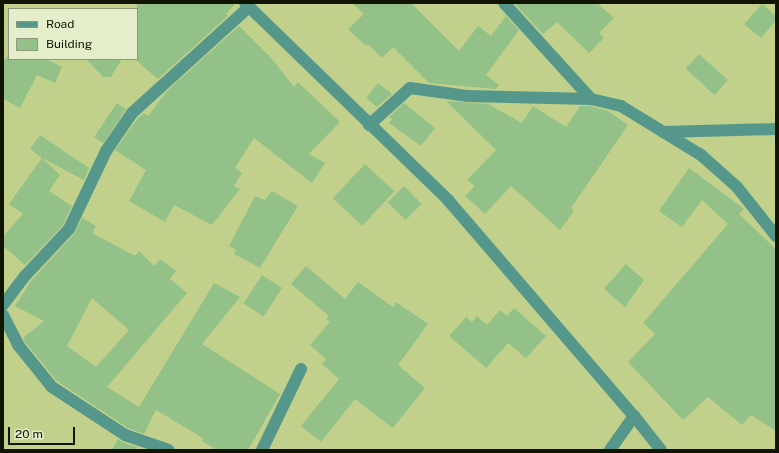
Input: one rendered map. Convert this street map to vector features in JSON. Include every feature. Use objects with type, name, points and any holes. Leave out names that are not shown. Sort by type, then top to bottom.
[{"type":"street","points":[[504,3],[591,99]]},
{"type":"street","points":[[3,305],[24,276],[69,229],[106,151],[132,112],[247,5],[448,200],[634,416],[660,450]]},
{"type":"street","points":[[369,125],[410,88],[468,96],[591,99],[621,106],[701,155],[737,187],[776,236]]},
{"type":"street","points":[[663,132],[776,129]]},
{"type":"street","points":[[3,315],[18,344],[52,387],[125,435],[169,450]]},
{"type":"street","points":[[262,450],[301,369]]},
{"type":"street","points":[[610,450],[634,416]]},
{"type":"building","points":[[137,3],[236,3],[226,14],[228,16],[158,79],[137,61]]},
{"type":"building","points":[[352,3],[411,3],[459,51],[478,26],[491,36],[506,16],[519,30],[486,75],[499,85],[496,89],[429,83],[393,47],[382,58],[368,44],[366,46],[348,29],[364,14]]},
{"type":"building","points":[[514,3],[597,3],[614,18],[599,33],[604,38],[589,53],[557,22],[543,34]]},
{"type":"building","points":[[762,4],[776,16],[776,20],[761,38],[744,24]]},
{"type":"building","points":[[239,26],[273,60],[294,87],[298,82],[340,122],[309,154],[325,163],[312,183],[254,138],[235,168],[242,173],[234,186],[240,189],[212,225],[174,205],[165,222],[129,201],[146,170],[115,150],[138,118],[144,113],[148,116],[168,90]]},
{"type":"building","points":[[8,54],[8,60],[48,60],[62,67],[55,83],[37,75],[20,108],[3,99],[3,59],[6,59]]},
{"type":"building","points":[[699,54],[728,80],[715,95],[686,69]]},
{"type":"building","points":[[87,60],[121,60],[111,77],[103,77]]},
{"type":"building","points":[[378,83],[392,94],[377,107],[366,98]]},
{"type":"building","points":[[446,101],[488,104],[522,123],[533,106],[566,127],[580,106],[590,106],[608,111],[628,125],[571,208],[574,211],[560,230],[511,186],[485,214],[465,196],[475,186],[467,180],[496,150]]},
{"type":"building","points":[[117,103],[126,109],[103,143],[94,137]]},
{"type":"building","points":[[404,103],[435,128],[421,146],[389,123],[392,119],[389,117]]},
{"type":"building","points":[[40,135],[89,168],[84,180],[42,158],[30,149]]},
{"type":"building","points":[[42,158],[60,175],[49,191],[72,206],[63,225],[25,265],[3,246],[3,236],[23,214],[9,204]]},
{"type":"building","points":[[365,164],[394,191],[362,226],[333,198]]},
{"type":"building","points":[[689,168],[744,209],[739,214],[776,249],[776,431],[751,415],[742,425],[708,397],[683,420],[628,362],[655,334],[643,323],[728,224],[702,200],[682,227],[659,211]]},
{"type":"building","points":[[404,186],[422,204],[405,220],[388,202]]},
{"type":"building","points":[[272,191],[298,206],[260,268],[234,254],[236,250],[229,246],[255,196],[265,200]]},
{"type":"building","points":[[82,218],[96,226],[92,233],[135,256],[139,251],[154,266],[160,259],[176,271],[170,279],[187,293],[107,387],[139,407],[214,283],[240,297],[202,344],[280,394],[248,450],[217,450],[202,441],[203,438],[156,410],[144,434],[128,428],[57,381],[24,341],[23,338],[44,321],[15,306],[31,281],[74,234]],"holes":[[[92,298],[129,330],[96,367],[67,346]]]},
{"type":"building","points":[[626,264],[644,280],[625,307],[604,289]]},
{"type":"building","points":[[306,266],[345,299],[358,282],[393,307],[396,302],[428,324],[398,365],[425,388],[393,428],[355,399],[321,442],[301,426],[339,379],[322,364],[326,359],[310,345],[330,322],[326,319],[329,316],[291,284]]},
{"type":"building","points":[[262,275],[282,288],[264,317],[243,304]]},
{"type":"building","points":[[514,308],[546,336],[526,358],[508,343],[486,368],[449,336],[466,317],[472,322],[477,316],[487,325],[500,310],[507,316]]},
{"type":"building","points":[[118,439],[122,442],[137,447],[136,450],[112,450]]}]
